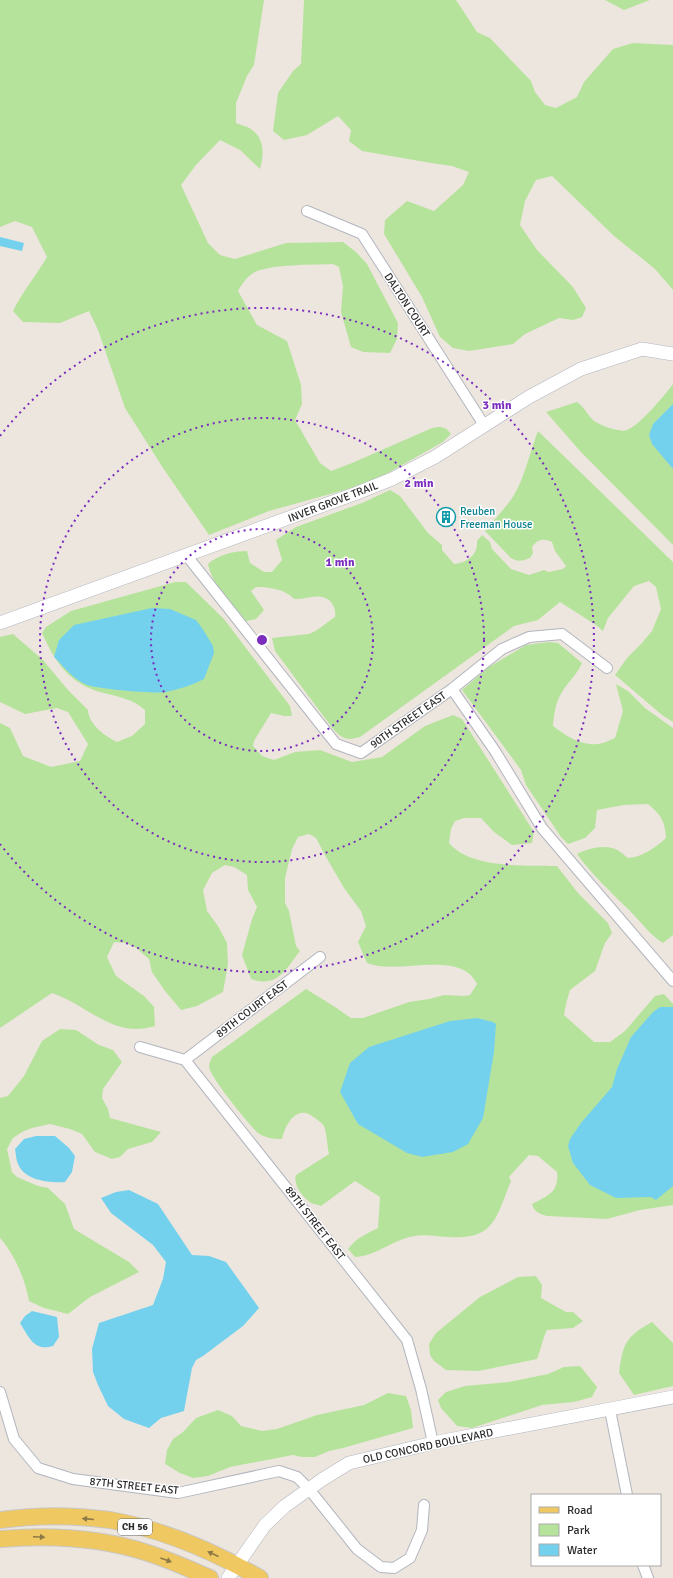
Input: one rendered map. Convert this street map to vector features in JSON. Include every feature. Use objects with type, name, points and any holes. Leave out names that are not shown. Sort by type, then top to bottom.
[{"type":"main road","name":"CH 56","points":[[0,1520],[60,1516],[110,1520],[180,1540],[238,1565],[260,1578]]},
{"type":"main road","name":"CH 56","points":[[0,1539],[35,1537],[82,1540],[110,1544],[147,1552],[210,1578]]},
{"type":"street","name":"DALTON COURT","points":[[307,211],[362,234],[484,426]]},
{"type":"street","name":"INVER GROVE TRAIL","points":[[0,623],[357,494],[392,479],[435,457],[529,397],[581,369],[642,349],[673,354]]},
{"type":"street","name":"90TH STREET EAST","points":[[186,556],[336,744],[361,753],[452,689],[496,751],[542,828],[673,981]]},
{"type":"street","points":[[452,689],[502,649],[529,637],[562,634],[607,668]]},
{"type":"street","name":"89TH COURT EAST","points":[[185,1060],[320,957]]},
{"type":"street","points":[[140,1047],[185,1060]]},
{"type":"street","name":"89TH STREET EAST","points":[[185,1060],[407,1340],[421,1389],[433,1443]]},
{"type":"street","name":"87TH STREET EAST","points":[[0,1392],[14,1439],[38,1468],[73,1480],[178,1493],[279,1471],[297,1476],[357,1549],[381,1567],[394,1573]]},
{"type":"street","name":"OLD CONCORD BOULEVARD","points":[[228,1578],[265,1525],[285,1506],[349,1463],[433,1443],[673,1397]]},
{"type":"street","points":[[610,1410],[627,1494]]},
{"type":"street","points":[[394,1573],[410,1558],[422,1530],[424,1505]]},
{"type":"street","points":[[643,1566],[648,1578]]},
{"type":"green space","points":[[0,0],[264,0],[254,65],[247,76],[236,103],[236,123],[251,129],[256,133],[261,142],[263,152],[260,169],[240,150],[220,140],[196,165],[181,185],[208,243],[220,255],[235,259],[286,243],[343,242],[356,252],[367,264],[398,323],[397,339],[390,353],[363,352],[351,347],[341,312],[343,286],[339,267],[333,264],[293,265],[262,269],[250,276],[238,291],[257,325],[287,341],[301,385],[302,404],[295,420],[320,463],[331,471],[432,428],[443,428],[451,434],[443,442],[370,483],[269,511],[209,535],[163,468],[125,408],[98,330],[89,311],[60,323],[23,322],[13,311],[47,257],[32,227],[15,221],[0,227]]},
{"type":"green space","points":[[304,0],[456,0],[477,32],[490,38],[531,81],[535,92],[545,105],[556,108],[577,97],[584,82],[613,49],[633,43],[673,45],[673,290],[655,269],[614,236],[552,176],[536,180],[525,201],[520,225],[537,250],[573,287],[586,308],[582,317],[573,320],[559,318],[525,334],[513,344],[469,351],[453,348],[440,337],[422,297],[384,234],[385,220],[407,201],[434,211],[463,185],[469,172],[452,166],[362,151],[349,141],[351,130],[338,116],[307,135],[284,140],[273,131],[278,93],[293,71],[301,64]]},
{"type":"green space","points":[[605,0],[650,0],[624,10]]},
{"type":"green space","points":[[673,384],[673,545],[580,451],[546,412],[577,402],[596,422],[624,431],[632,427],[645,416],[658,403]]},
{"type":"green space","points":[[538,431],[673,562],[673,722],[662,715],[615,675],[627,658],[652,631],[661,609],[656,587],[649,581],[634,586],[608,618],[603,631],[560,602],[538,620],[514,626],[360,737],[348,739],[342,737],[333,729],[275,651],[272,638],[309,634],[316,631],[335,617],[331,602],[318,596],[294,599],[281,591],[271,588],[256,587],[251,591],[264,610],[256,619],[246,621],[223,595],[213,579],[208,564],[216,558],[226,554],[247,551],[250,563],[264,572],[272,572],[282,560],[276,540],[296,527],[362,503],[390,490],[400,496],[428,533],[442,545],[442,550],[454,564],[467,560],[474,554],[477,541],[482,535],[490,542],[492,549],[511,569],[529,575],[544,570],[549,572],[563,569],[566,566],[555,551],[552,542],[543,540],[536,542],[532,547],[533,553],[530,558],[518,561],[511,558],[485,531],[508,504],[518,488]]},
{"type":"green space","points":[[175,582],[186,582],[224,619],[290,706],[292,716],[271,713],[254,741],[253,746],[262,756],[274,760],[295,752],[320,750],[352,762],[382,757],[425,726],[453,715],[462,719],[534,832],[532,843],[512,845],[494,832],[481,818],[464,818],[455,821],[451,829],[449,843],[459,851],[484,861],[499,864],[557,866],[578,893],[608,923],[612,933],[605,943],[595,971],[570,990],[564,1015],[594,1042],[610,1042],[625,1031],[655,996],[664,994],[673,1004],[673,1205],[640,1210],[607,1219],[547,1216],[536,1211],[532,1204],[552,1192],[556,1184],[557,1172],[538,1156],[529,1155],[509,1177],[511,1181],[497,1215],[492,1224],[485,1230],[476,1235],[464,1237],[415,1236],[399,1240],[371,1254],[355,1257],[348,1249],[351,1245],[365,1234],[378,1228],[380,1197],[355,1181],[321,1206],[311,1203],[297,1187],[295,1179],[296,1175],[329,1154],[324,1126],[309,1114],[303,1113],[298,1114],[289,1121],[282,1139],[269,1138],[261,1135],[239,1111],[215,1079],[209,1066],[212,1057],[306,989],[351,1018],[363,1018],[409,1002],[444,995],[470,995],[477,984],[469,973],[457,967],[427,965],[394,967],[367,963],[358,942],[366,926],[361,911],[344,888],[316,838],[309,834],[298,837],[292,849],[285,878],[285,903],[289,911],[296,946],[300,951],[280,976],[268,981],[251,979],[242,955],[257,907],[248,890],[247,875],[234,867],[225,865],[212,873],[203,890],[207,911],[218,926],[227,943],[228,964],[223,992],[197,1006],[181,1010],[152,972],[149,959],[136,948],[126,943],[114,942],[107,957],[116,976],[144,996],[154,1007],[155,1026],[140,1029],[126,1028],[113,1024],[101,1019],[65,998],[52,993],[0,1028],[0,723],[10,728],[23,756],[51,767],[80,761],[88,744],[68,712],[57,708],[25,714],[0,702],[0,637],[13,634],[43,660],[68,690],[88,710],[94,725],[108,737],[117,742],[132,736],[145,724],[145,710],[130,701],[89,688],[71,677],[52,653],[42,633],[46,627],[71,611]]},
{"type":"green space","points":[[549,642],[558,643],[582,663],[561,693],[557,702],[553,726],[579,742],[599,744],[615,738],[623,711],[616,684],[628,691],[645,708],[673,728],[673,935],[663,943],[658,940],[602,884],[577,854],[589,849],[608,847],[616,849],[628,858],[644,854],[666,838],[665,827],[659,815],[648,804],[624,805],[597,810],[595,828],[585,838],[568,844],[561,837],[526,785],[521,770],[462,690],[489,667],[526,645]]},
{"type":"green space","points":[[60,1029],[76,1030],[99,1045],[113,1050],[122,1062],[103,1089],[102,1098],[108,1109],[110,1118],[161,1132],[152,1142],[128,1149],[120,1157],[112,1159],[95,1152],[82,1134],[50,1124],[22,1132],[13,1138],[7,1149],[12,1172],[17,1177],[38,1186],[48,1188],[65,1204],[74,1229],[129,1262],[139,1272],[90,1297],[68,1314],[44,1308],[29,1301],[19,1268],[0,1238],[0,1098],[8,1096],[24,1076],[42,1041]]},
{"type":"green space","points":[[536,1276],[542,1285],[541,1298],[566,1312],[573,1312],[583,1321],[573,1328],[547,1330],[537,1359],[479,1371],[446,1370],[434,1361],[430,1355],[429,1344],[436,1333],[480,1297],[518,1277]]},
{"type":"green space","points":[[652,1322],[673,1343],[673,1386],[634,1395],[619,1373],[622,1355],[627,1342],[631,1337]]},
{"type":"green space","points":[[580,1366],[597,1387],[592,1397],[574,1402],[542,1405],[472,1428],[457,1426],[441,1408],[438,1400],[446,1392],[465,1386],[509,1382],[548,1374],[564,1367]]},
{"type":"green space","points":[[388,1393],[406,1396],[411,1410],[413,1428],[329,1451],[315,1457],[293,1455],[230,1467],[208,1476],[193,1478],[180,1473],[165,1464],[167,1450],[173,1439],[183,1432],[196,1418],[218,1410],[232,1416],[241,1426],[262,1431],[277,1429],[317,1415],[364,1405]]},
{"type":"water","points":[[0,237],[24,243],[22,251],[0,246]]},
{"type":"water","points":[[673,404],[673,469],[652,444],[649,435],[653,424]]},
{"type":"water","points":[[152,608],[170,609],[196,620],[202,628],[213,646],[214,653],[204,679],[186,687],[166,692],[139,692],[103,688],[87,685],[77,680],[54,657],[59,640],[74,625]]},
{"type":"water","points":[[660,1007],[673,1007],[673,1186],[656,1200],[651,1197],[616,1198],[590,1185],[573,1163],[568,1146],[570,1139],[581,1123],[612,1087],[617,1069],[631,1037],[653,1012]]},
{"type":"water","points":[[477,1018],[496,1024],[494,1052],[483,1118],[468,1144],[453,1152],[422,1157],[407,1153],[358,1124],[340,1092],[350,1063],[369,1047],[450,1021]]},
{"type":"water","points":[[36,1136],[55,1136],[69,1148],[75,1156],[72,1172],[65,1182],[38,1180],[21,1170],[17,1162],[15,1149],[24,1139]]},
{"type":"water","points":[[129,1190],[158,1204],[192,1255],[209,1256],[226,1262],[259,1308],[243,1326],[196,1360],[192,1368],[184,1411],[161,1418],[149,1428],[124,1419],[108,1406],[93,1372],[92,1349],[99,1323],[153,1305],[163,1279],[166,1262],[153,1245],[111,1213],[101,1198],[116,1192]]},
{"type":"water","points":[[32,1311],[57,1317],[59,1337],[53,1346],[41,1347],[37,1345],[29,1338],[20,1323],[25,1316]]},
{"type":"place","name":"Reuben Freeman House","points":[[446,517]]}]
